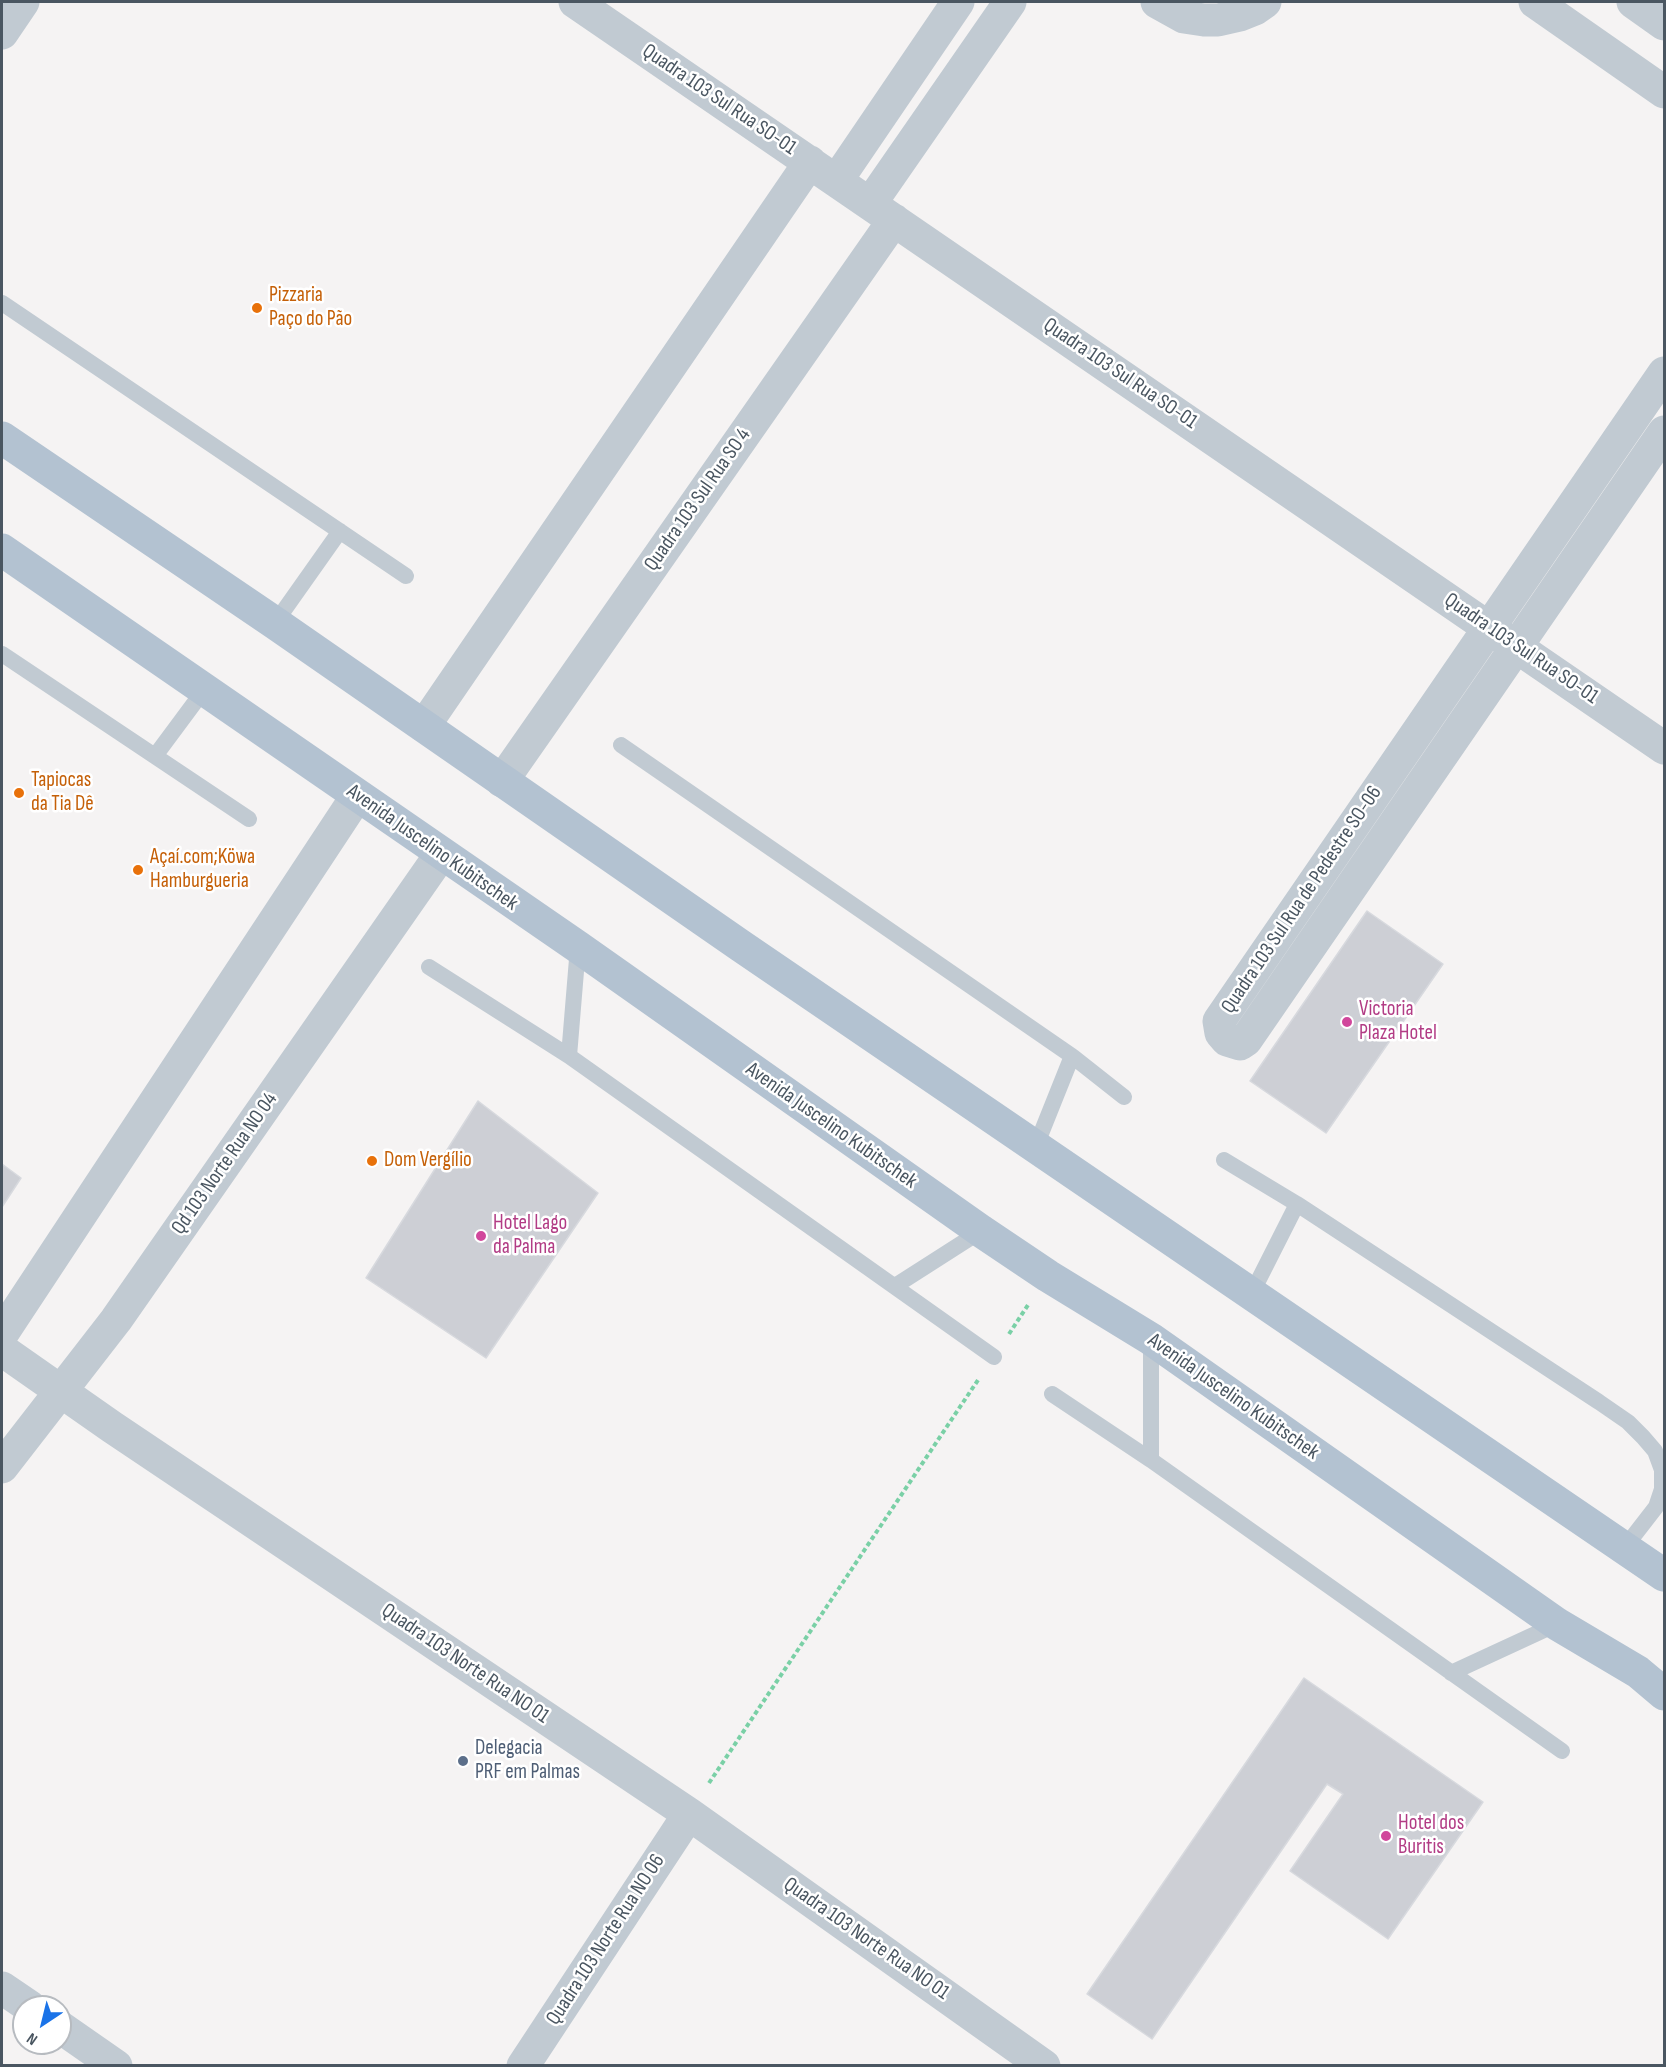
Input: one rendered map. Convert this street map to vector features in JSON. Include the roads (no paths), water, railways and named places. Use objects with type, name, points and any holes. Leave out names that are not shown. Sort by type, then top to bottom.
[{"type":"main road","points":[[2,438],[1665,1575]]},
{"type":"main road","name":"Avenida Juscelino Kubitschek","points":[[2,550],[578,947],[981,1231],[1048,1276],[1151,1339],[1557,1624],[1638,1672],[1665,1694]]},
{"type":"street","points":[[2,33],[23,2]]},
{"type":"street","name":"Quadra 103 Sul Rua SO-01","points":[[575,2],[1665,748]]},
{"type":"street","points":[[837,180],[958,2]]},
{"type":"street","name":"Quadra 103 Sul Rua SO 4","points":[[502,781],[882,212],[1010,2]]},
{"type":"street","points":[[1157,2],[1184,16],[1204,20],[1218,20],[1240,15],[1265,2]]},
{"type":"street","points":[[1534,2],[1665,92]]},
{"type":"street","points":[[1633,2],[1665,24]]},
{"type":"street","points":[[424,726],[810,162]]},
{"type":"street","name":"Quadra 103 Sul Rua de Pedestre SO-06","points":[[1665,373],[1220,1021],[1221,1033],[1227,1040],[1240,1044],[1246,1040],[1665,432]]},
{"type":"street","points":[[2,1335],[357,796]]},
{"type":"street","name":"Qd 103 Norte Rua NO 04","points":[[2,1467],[116,1320],[441,854]]},
{"type":"street","name":"Quadra 103 Norte Rua NO 01","points":[[2,1350],[122,1434],[689,1814],[1044,2066]]},
{"type":"street","name":"Quadra 103 Norte Rua NO 06","points":[[523,2066],[689,1814]]},
{"type":"street","points":[[72,2035],[117,2066]]},
{"type":"lane","points":[[2,303],[406,576]]},
{"type":"lane","points":[[275,623],[340,531]]},
{"type":"lane","points":[[2,654],[249,819]]},
{"type":"lane","points":[[155,756],[204,690]]},
{"type":"lane","points":[[621,745],[1072,1056],[1124,1097]]},
{"type":"lane","points":[[569,1056],[578,947]]},
{"type":"lane","points":[[429,967],[569,1056],[994,1357]]},
{"type":"lane","points":[[1036,1146],[1072,1056]]},
{"type":"lane","points":[[1224,1160],[1297,1204],[1628,1422],[1654,1451],[1662,1470],[1662,1489],[1656,1507],[1625,1547]]},
{"type":"lane","points":[[1252,1293],[1297,1204]]},
{"type":"lane","points":[[895,1286],[981,1231]]},
{"type":"lane","points":[[1151,1339],[1151,1460]]},
{"type":"lane","points":[[1052,1394],[1151,1460],[1562,1751]]},
{"type":"lane","points":[[1451,1673],[1557,1624]]},
{"type":"place","name":"Pizzaria Paço do Pão","points":[[257,308]]},
{"type":"place","name":"Tapiocas da Tia Dê","points":[[19,793]]},
{"type":"place","name":"Açaí.com;Köwa Hamburgueria","points":[[138,870]]},
{"type":"place","name":"Victoria Plaza Hotel","points":[[1347,1022]]},
{"type":"place","name":"Dom Vergílio","points":[[372,1161]]},
{"type":"place","name":"Hotel Lago da Palma","points":[[481,1236]]},
{"type":"place","name":"Delegacia PRF em Palmas","points":[[463,1761]]},
{"type":"place","name":"Hotel dos Buritis","points":[[1386,1836]]}]
